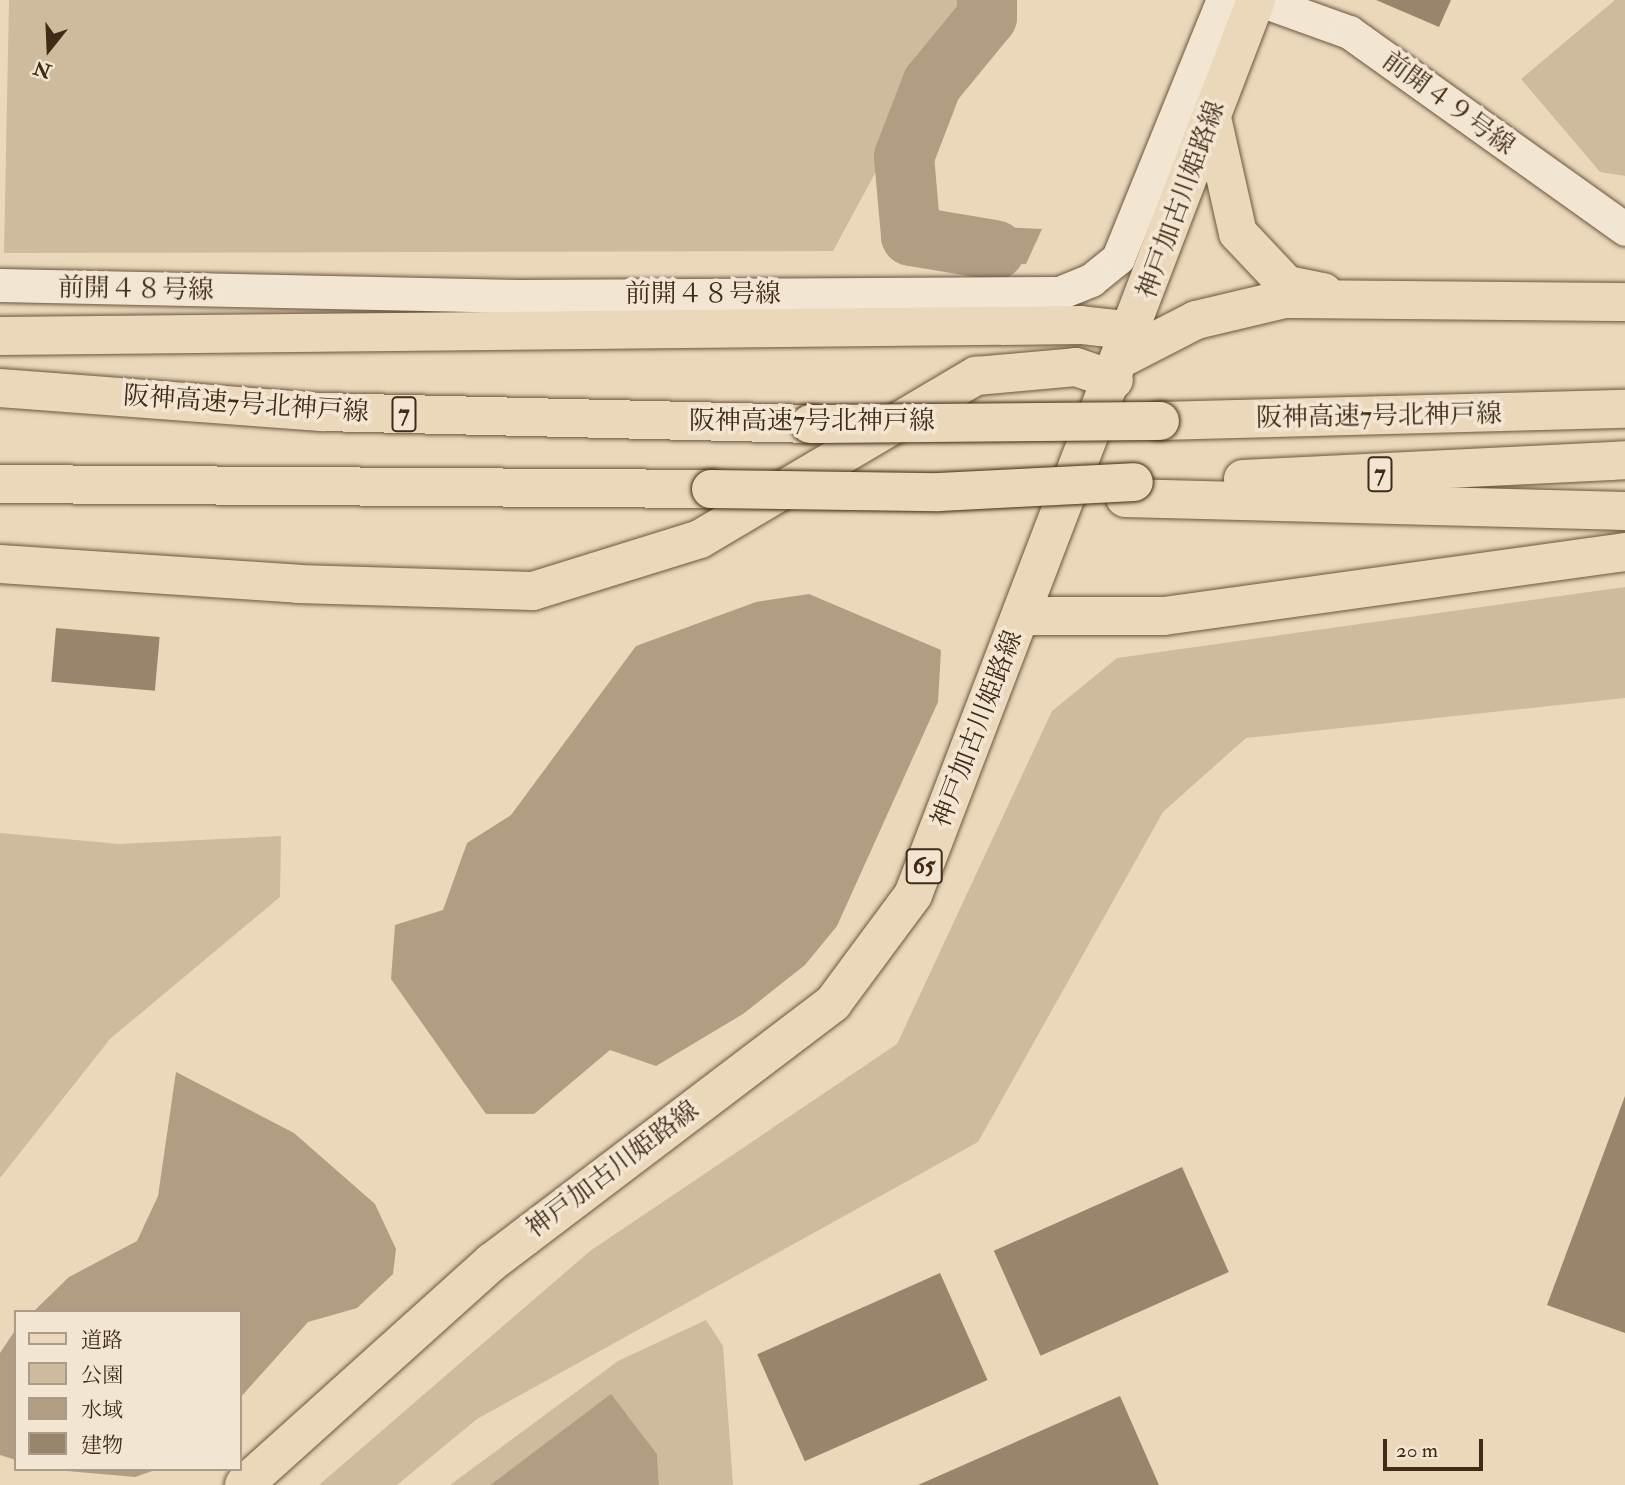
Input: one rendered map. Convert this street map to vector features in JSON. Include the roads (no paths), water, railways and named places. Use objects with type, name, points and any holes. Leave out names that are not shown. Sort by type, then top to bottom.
[{"type":"main road","name":"神戸加古川姫路線","points":[[243,1485],[492,1262],[833,1003],[913,895],[1123,357],[1258,0]]},
{"type":"main road","points":[[1212,118],[1238,233],[1287,285],[1359,299]]},
{"type":"main road","points":[[0,564],[298,584],[533,591],[700,539],[976,376],[1076,367],[1123,357],[1196,320],[1284,299],[1625,302]]},
{"type":"main road","points":[[0,336],[1081,326],[1123,357]]},
{"type":"main road","points":[[1475,417],[1625,384]]},
{"type":"main road","name":"阪神高速7号北神戸線","points":[[0,388],[322,412],[810,425],[1475,417],[1625,409]]},
{"type":"main road","name":"阪神高速7号北神戸線","points":[[0,484],[939,492],[1129,490],[1625,460]]},
{"type":"main road","points":[[1129,490],[1625,510]]},
{"type":"main road","points":[[1022,616],[1164,616],[1625,552]]},
{"type":"street","name":"前開４８号線","points":[[0,285],[491,295],[1059,293],[1091,280],[1118,258],[1223,0]]},
{"type":"street","name":"前開４９号線","points":[[1258,0],[1349,32],[1625,229]]},
{"type":"water","points":[[921,223],[1042,229],[1026,264],[948,265]]},
{"type":"water","points":[[809,594],[941,650],[938,702],[837,926],[805,965],[743,1014],[656,1066],[610,1050],[534,1114],[486,1114],[391,979],[395,925],[443,910],[467,843],[511,815],[636,646],[756,602]]},
{"type":"water","points":[[176,1072],[294,1133],[375,1204],[396,1249],[393,1274],[357,1308],[308,1322],[242,1396],[242,1310],[35,1310],[69,1277],[137,1241],[158,1196]]},
{"type":"water","points":[[14,1332],[14,1459],[0,1455],[0,1353]]},
{"type":"water","points":[[611,1394],[657,1454],[659,1485],[490,1485]]},
{"type":"water","points":[[67,1471],[152,1471],[135,1477]]},
{"type":"waterway","points":[[987,0],[987,17],[932,84],[904,157],[911,236],[995,250]]}]
